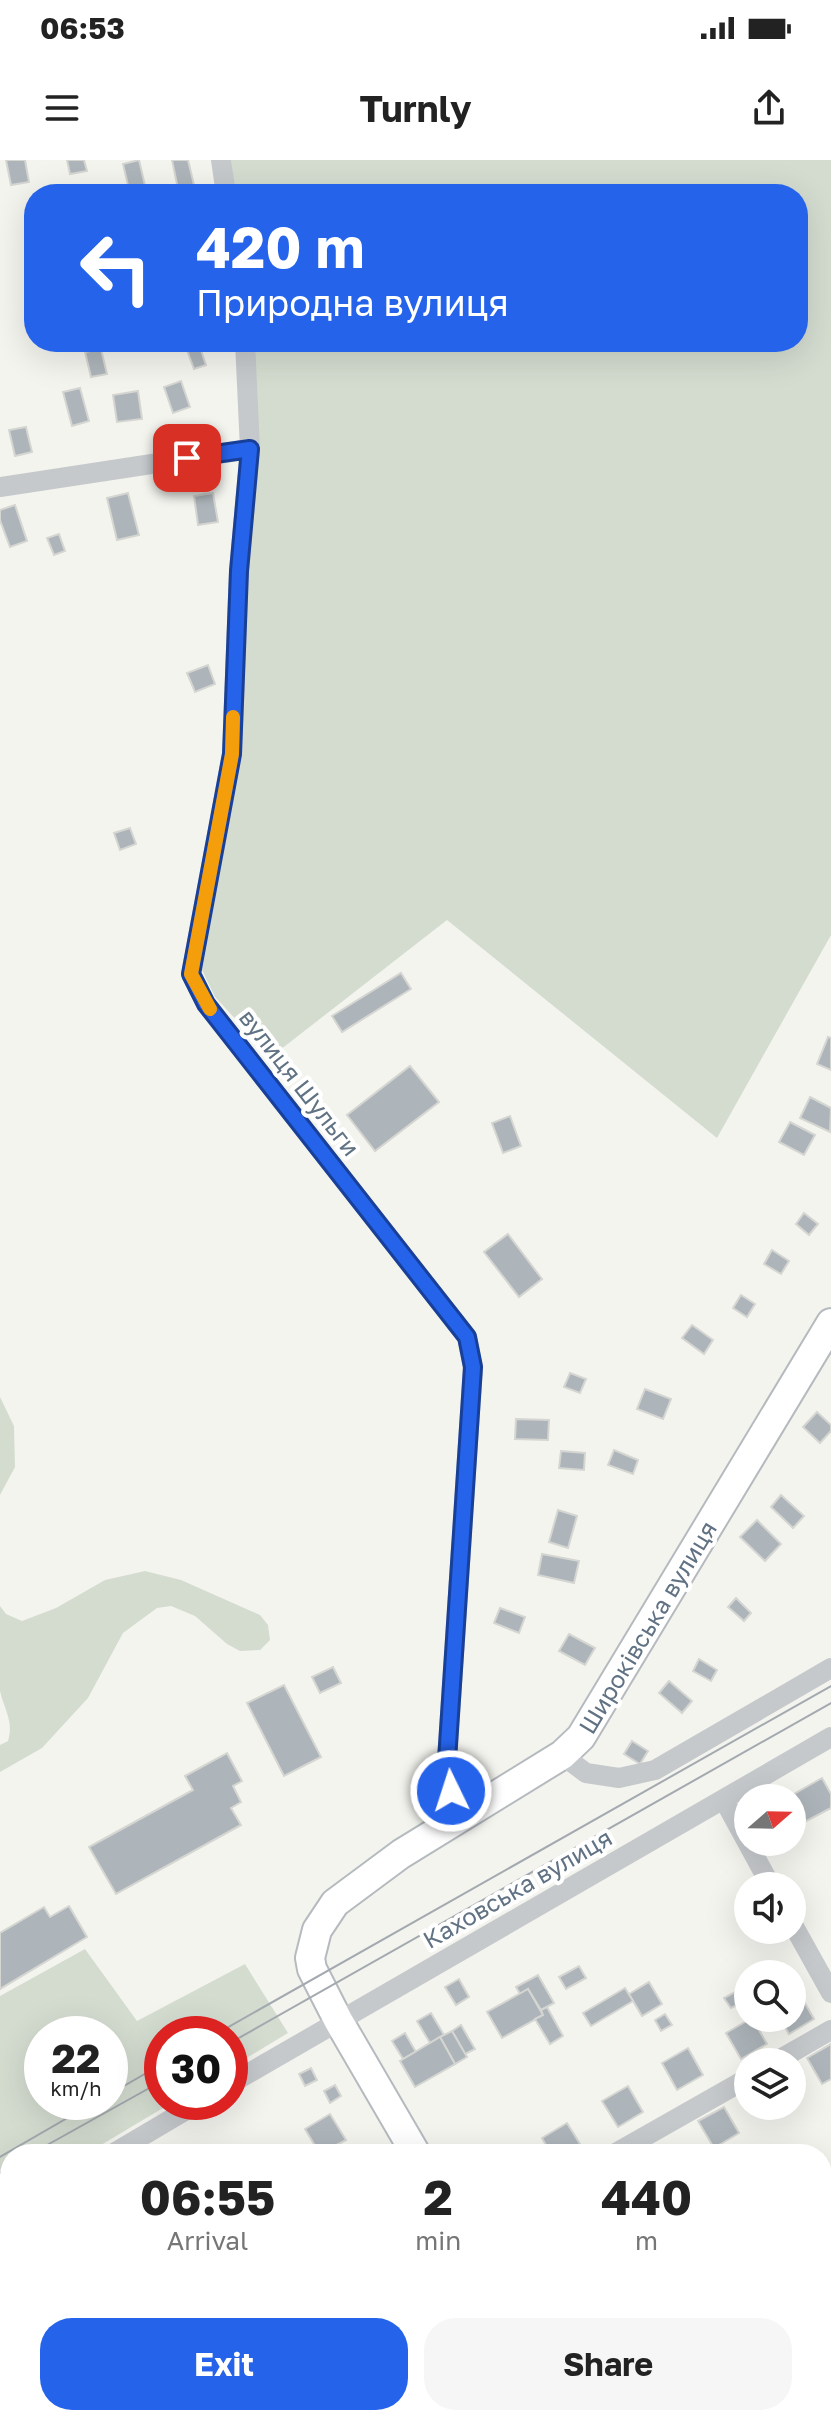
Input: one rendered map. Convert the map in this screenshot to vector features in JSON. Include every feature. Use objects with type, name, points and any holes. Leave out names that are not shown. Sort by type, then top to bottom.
[{"type":"main road","name":"Широківська вулиця","points":[[338,2020],[312,1969],[310,1958],[317,1930],[335,1903],[401,1854],[562,1755],[581,1737],[831,1323]]},
{"type":"main road","points":[[338,2020],[410,2144]]},
{"type":"street","points":[[221,160],[225,184]]},
{"type":"street","name":"вулиця Шульги","points":[[245,352],[250,449],[239,571],[232,754],[191,974],[206,1004],[467,1337],[473,1367],[447,1760],[454,1822]]},
{"type":"street","points":[[0,487],[250,449]]},
{"type":"street","points":[[562,1755],[586,1773],[619,1778],[655,1770],[831,1668]]},
{"type":"street","name":"Каховська вулиця","points":[[248,2073],[831,1737]]},
{"type":"street","points":[[724,1800],[763,1872]]},
{"type":"street","points":[[804,1944],[831,1993]]},
{"type":"street","points":[[800,2048],[831,2030]]},
{"type":"street","points":[[632,2144],[734,2086]]},
{"type":"street","points":[[129,2144],[170,2120]]},
{"type":"shaded area","points":[[231,160],[831,160],[831,935],[717,1138],[447,920],[271,1057],[215,997],[202,970],[242,751],[252,352],[808,352],[808,184],[234,184]]},
{"type":"shaded area","points":[[0,1397],[14,1426],[15,1467],[0,1495]]},
{"type":"shaded area","points":[[145,1571],[181,1580],[260,1615],[268,1625],[270,1640],[260,1650],[240,1651],[227,1644],[195,1616],[171,1606],[157,1608],[123,1633],[88,1698],[42,1748],[0,1772],[0,1745],[8,1741],[10,1727],[0,1691],[0,1606],[6,1614],[22,1621],[56,1608],[105,1580]]},
{"type":"shaded area","points":[[85,1949],[137,2021],[144,2017],[144,2119],[103,2144],[0,2144],[0,1996]]},
{"type":"shaded area","points":[[245,1964],[288,2033],[248,2057],[248,2016],[146,2016]]},
{"type":"building","points":[[6,160],[25,160],[29,182],[11,185]]},
{"type":"building","points":[[67,160],[84,160],[87,171],[70,174]]},
{"type":"building","points":[[139,160],[145,184],[128,184],[123,164]]},
{"type":"building","points":[[172,160],[188,160],[194,184],[177,184]]},
{"type":"building","points":[[85,352],[102,352],[107,374],[91,377]]},
{"type":"building","points":[[188,352],[201,352],[206,365],[194,369]]},
{"type":"building","points":[[181,381],[190,407],[173,413],[164,387]]},
{"type":"building","points":[[80,388],[89,421],[72,426],[63,392]]},
{"type":"building","points":[[138,391],[142,419],[117,422],[113,395]]},
{"type":"building","points":[[26,427],[32,452],[15,456],[9,430]]},
{"type":"building","points":[[128,493],[139,535],[117,540],[107,498]]},
{"type":"building","points":[[213,493],[218,522],[198,525],[194,496]]},
{"type":"building","points":[[15,505],[27,541],[10,547],[0,520],[0,510]]},
{"type":"building","points":[[59,534],[65,551],[54,555],[47,538]]},
{"type":"building","points":[[208,665],[215,684],[195,692],[187,673]]},
{"type":"building","points":[[130,828],[136,844],[120,850],[114,833]]},
{"type":"building","points":[[401,973],[411,989],[342,1032],[332,1016]]},
{"type":"building","points":[[828,1037],[831,1038],[831,1070],[817,1064]]},
{"type":"building","points":[[410,1066],[439,1102],[375,1151],[347,1115]]},
{"type":"building","points":[[810,1097],[831,1108],[830,1132],[800,1118]]},
{"type":"building","points":[[510,1116],[521,1146],[503,1153],[492,1123]]},
{"type":"building","points":[[790,1122],[815,1135],[804,1155],[779,1142]]},
{"type":"building","points":[[804,1213],[818,1224],[809,1235],[796,1224]]},
{"type":"building","points":[[508,1234],[542,1279],[519,1297],[484,1252]]},
{"type":"building","points":[[772,1250],[789,1261],[781,1274],[764,1264]]},
{"type":"building","points":[[741,1295],[755,1304],[747,1317],[733,1308]]},
{"type":"building","points":[[692,1325],[713,1340],[704,1354],[682,1338]]},
{"type":"building","points":[[570,1373],[586,1379],[580,1393],[564,1387]]},
{"type":"building","points":[[645,1389],[671,1399],[663,1419],[637,1409]]},
{"type":"building","points":[[817,1412],[831,1425],[831,1431],[820,1443],[803,1427]]},
{"type":"building","points":[[516,1419],[549,1420],[548,1440],[515,1439]]},
{"type":"building","points":[[614,1450],[638,1460],[633,1474],[608,1465]]},
{"type":"building","points":[[561,1451],[585,1453],[584,1470],[559,1468]]},
{"type":"building","points":[[781,1495],[804,1516],[793,1528],[771,1507]]},
{"type":"building","points":[[558,1510],[577,1516],[568,1548],[549,1542]]},
{"type":"building","points":[[757,1520],[781,1544],[765,1561],[740,1537]]},
{"type":"building","points":[[542,1554],[579,1561],[574,1583],[538,1575]]},
{"type":"building","points":[[736,1598],[751,1613],[744,1621],[728,1607]]},
{"type":"building","points":[[500,1608],[525,1617],[519,1633],[494,1623]]},
{"type":"building","points":[[569,1634],[595,1648],[585,1665],[559,1651]]},
{"type":"building","points":[[699,1659],[717,1670],[711,1681],[693,1671]]},
{"type":"building","points":[[333,1667],[341,1683],[320,1693],[312,1677]]},
{"type":"building","points":[[669,1681],[692,1701],[682,1713],[659,1693]]},
{"type":"building","points":[[284,1685],[321,1757],[284,1776],[247,1703]]},
{"type":"building","points":[[632,1741],[648,1751],[640,1764],[624,1754]]},
{"type":"building","points":[[227,1753],[242,1781],[233,1786],[241,1802],[231,1808],[241,1825],[116,1894],[89,1847],[193,1790],[185,1776]]},
{"type":"building","points":[[822,1778],[831,1794],[831,1808],[806,1821],[806,1787]]},
{"type":"building","points":[[69,1906],[87,1937],[0,1989],[0,1933],[44,1907],[50,1917]]},
{"type":"building","points":[[579,1966],[586,1978],[566,1989],[559,1977]]},
{"type":"building","points":[[538,1975],[554,2003],[541,2010],[528,1989],[520,1994],[516,1987]]},
{"type":"building","points":[[459,1979],[469,1997],[456,2005],[445,1987]]},
{"type":"building","points":[[649,1982],[662,2004],[642,2016],[629,1994]]},
{"type":"building","points":[[625,1988],[633,2001],[591,2026],[583,2013]]},
{"type":"building","points":[[528,1989],[543,2015],[502,2038],[487,2012]]},
{"type":"building","points":[[734,1993],[734,2006],[731,2008],[724,1998]]},
{"type":"building","points":[[806,2005],[814,2019],[806,2024]]},
{"type":"building","points":[[547,2007],[563,2036],[550,2044],[535,2019],[543,2015],[541,2010]]},
{"type":"building","points":[[431,2013],[444,2035],[430,2043],[417,2021]]},
{"type":"building","points":[[665,2014],[672,2025],[661,2031],[655,2020]]},
{"type":"building","points":[[461,2025],[475,2049],[465,2054],[452,2031]]},
{"type":"building","points":[[734,2028],[734,2032],[760,2032],[767,2044],[760,2048],[735,2048],[726,2033]]},
{"type":"building","points":[[452,2031],[467,2057],[455,2064],[440,2037]]},
{"type":"building","points":[[405,2033],[416,2052],[403,2059],[392,2041]]},
{"type":"building","points":[[440,2037],[455,2064],[415,2087],[400,2061]]},
{"type":"building","points":[[831,2044],[831,2079],[822,2084],[807,2058]]},
{"type":"building","points":[[688,2048],[703,2075],[677,2090],[662,2063]]},
{"type":"building","points":[[311,2068],[317,2080],[305,2086],[299,2074]]},
{"type":"building","points":[[335,2085],[341,2096],[330,2103],[324,2091]]},
{"type":"building","points":[[628,2086],[643,2112],[618,2127],[602,2101]]},
{"type":"building","points":[[724,2107],[739,2133],[721,2144],[712,2144],[698,2121]]},
{"type":"building","points":[[330,2114],[346,2140],[339,2144],[314,2144],[305,2129]]},
{"type":"building","points":[[567,2123],[580,2144],[545,2144],[542,2138]]},
{"type":"tram line","points":[[248,2016],[831,1686]]},
{"type":"tram line","points":[[248,2033],[831,1703]]},
{"type":"tram line","points":[[128,2084],[144,2074]]},
{"type":"tram line","points":[[49,2144],[144,2091]]},
{"type":"tram line","points":[[22,2144],[64,2120]]},
{"type":"slow traffic","points":[[210,1009],[191,974],[232,754],[233,717]]},
{"type":"route","points":[[187,458],[250,449],[239,571],[232,754],[191,974],[206,1004],[467,1337],[473,1367],[447,1760],[451,1791]]}]
